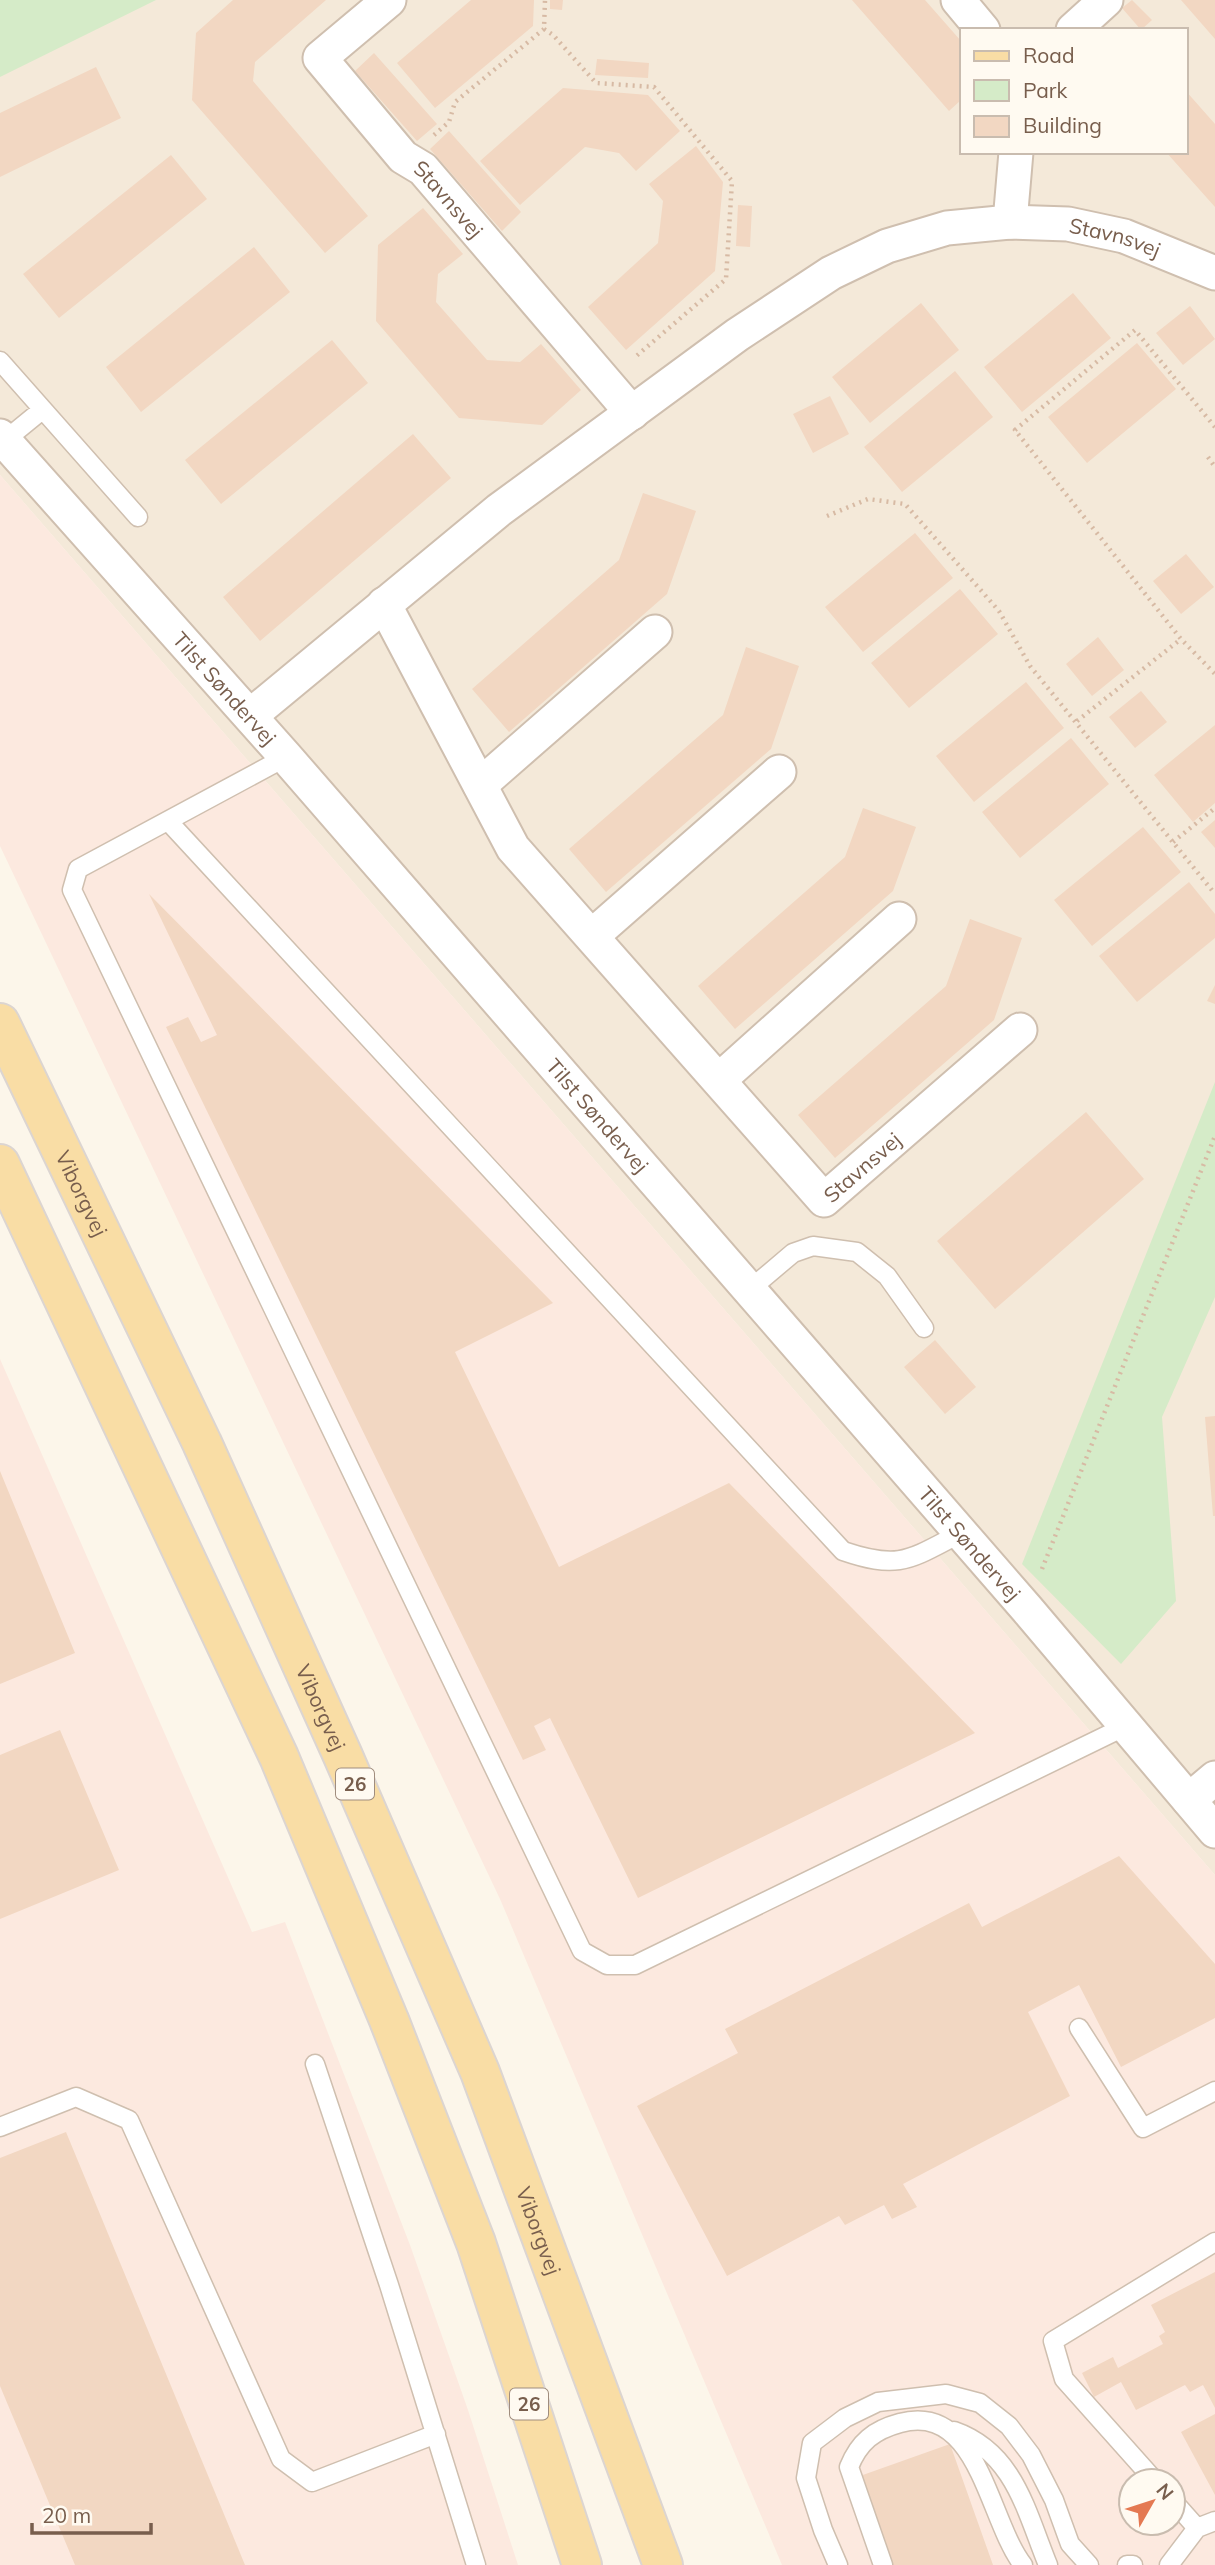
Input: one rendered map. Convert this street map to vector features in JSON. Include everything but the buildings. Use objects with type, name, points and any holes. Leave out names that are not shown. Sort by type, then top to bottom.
[{"type":"main road","name":"Viborgvej","points":[[0,1023],[202,1443],[343,1756],[480,2072],[663,2565]]},
{"type":"main road","name":"26","points":[[0,1164],[273,1744],[321,1857],[476,2242],[582,2565]]},
{"type":"street","name":"Stavnsvej","points":[[389,0],[320,58],[406,160],[424,169],[632,413]]},
{"type":"street","points":[[958,0],[981,28]]},
{"type":"street","points":[[1075,28],[1106,0]]},
{"type":"street","points":[[1010,222],[1016,154]]},
{"type":"street","name":"Stavnsvej","points":[[250,716],[499,510],[737,335],[831,273],[887,246],[947,229],[1010,222],[1068,224],[1124,236],[1215,273]]},
{"type":"street","name":"Tilst Søndervej","points":[[2,439],[250,716],[1027,1609],[1215,1831]]},
{"type":"street","name":"Stavnsvej","points":[[384,604],[513,848],[824,1200],[1020,1030]]},
{"type":"street","points":[[480,785],[655,632]]},
{"type":"street","points":[[592,936],[779,772]]},
{"type":"street","points":[[719,1080],[899,919]]},
{"type":"street","points":[[1189,1800],[1215,1778]]},
{"type":"lane","points":[[0,362],[138,517]]},
{"type":"lane","points":[[2,439],[42,410]]},
{"type":"lane","points":[[285,757],[168,821],[127,840],[78,869],[72,890],[582,1951],[607,1965],[635,1965],[1126,1726]]},
{"type":"lane","points":[[168,821],[843,1551],[879,1563],[914,1558],[959,1534]]},
{"type":"lane","points":[[748,1291],[793,1253],[803,1249],[813,1246],[857,1252],[887,1276],[924,1328]]},
{"type":"lane","points":[[1079,2028],[1143,2128],[1215,2091]]},
{"type":"lane","points":[[315,2064],[476,2565]]},
{"type":"lane","points":[[0,2127],[76,2097],[129,2120],[281,2459],[312,2482],[436,2434]]},
{"type":"lane","points":[[1143,2467],[1064,2379],[1053,2341],[1215,2242]]},
{"type":"lane","points":[[838,2565],[806,2477],[812,2443],[845,2417],[878,2402],[946,2394],[980,2403],[1009,2426],[1037,2466],[1054,2500],[1070,2544],[1088,2565]]},
{"type":"lane","points":[[883,2565],[849,2467],[854,2452],[867,2437],[888,2426],[917,2420],[976,2439],[996,2456],[1018,2494],[1048,2565]]},
{"type":"lane","points":[[943,2427],[962,2441],[974,2459],[1005,2534],[1023,2565]]},
{"type":"lane","points":[[1187,2517],[1197,2528]]},
{"type":"lane","points":[[1169,2565],[1197,2528],[1215,2521]]},
{"type":"lane","points":[[1127,2565],[1133,2565]]},
{"type":"path","points":[[406,160],[449,122],[455,102],[544,29],[545,0]]},
{"type":"path","points":[[544,29],[553,34],[596,83],[654,87],[732,181],[726,279],[606,382]]},
{"type":"path","points":[[1215,427],[1135,331],[1015,430],[1181,639],[1215,674]]},
{"type":"path","points":[[1208,457],[1215,467]]},
{"type":"path","points":[[827,516],[868,499],[905,504],[999,611],[1030,666],[1215,894]]},
{"type":"path","points":[[1077,722],[1181,639]]},
{"type":"path","points":[[1173,842],[1215,808]]},
{"type":"path","points":[[1027,1609],[1215,1136]]},
{"type":"shaded area","points":[[0,0],[1215,0],[1215,1875],[0,475]]},
{"type":"shaded area","points":[[0,475],[1215,1875],[1215,2565],[782,2565],[500,1899],[0,846]]},
{"type":"shaded area","points":[[0,1359],[252,1932],[285,1922],[410,2245],[468,2410],[518,2565],[0,2565]]},
{"type":"green space","points":[[0,0],[156,0],[0,77]]},
{"type":"green space","points":[[1215,1082],[1215,1297],[1162,1417],[1176,1601],[1121,1664],[1022,1564]]}]
